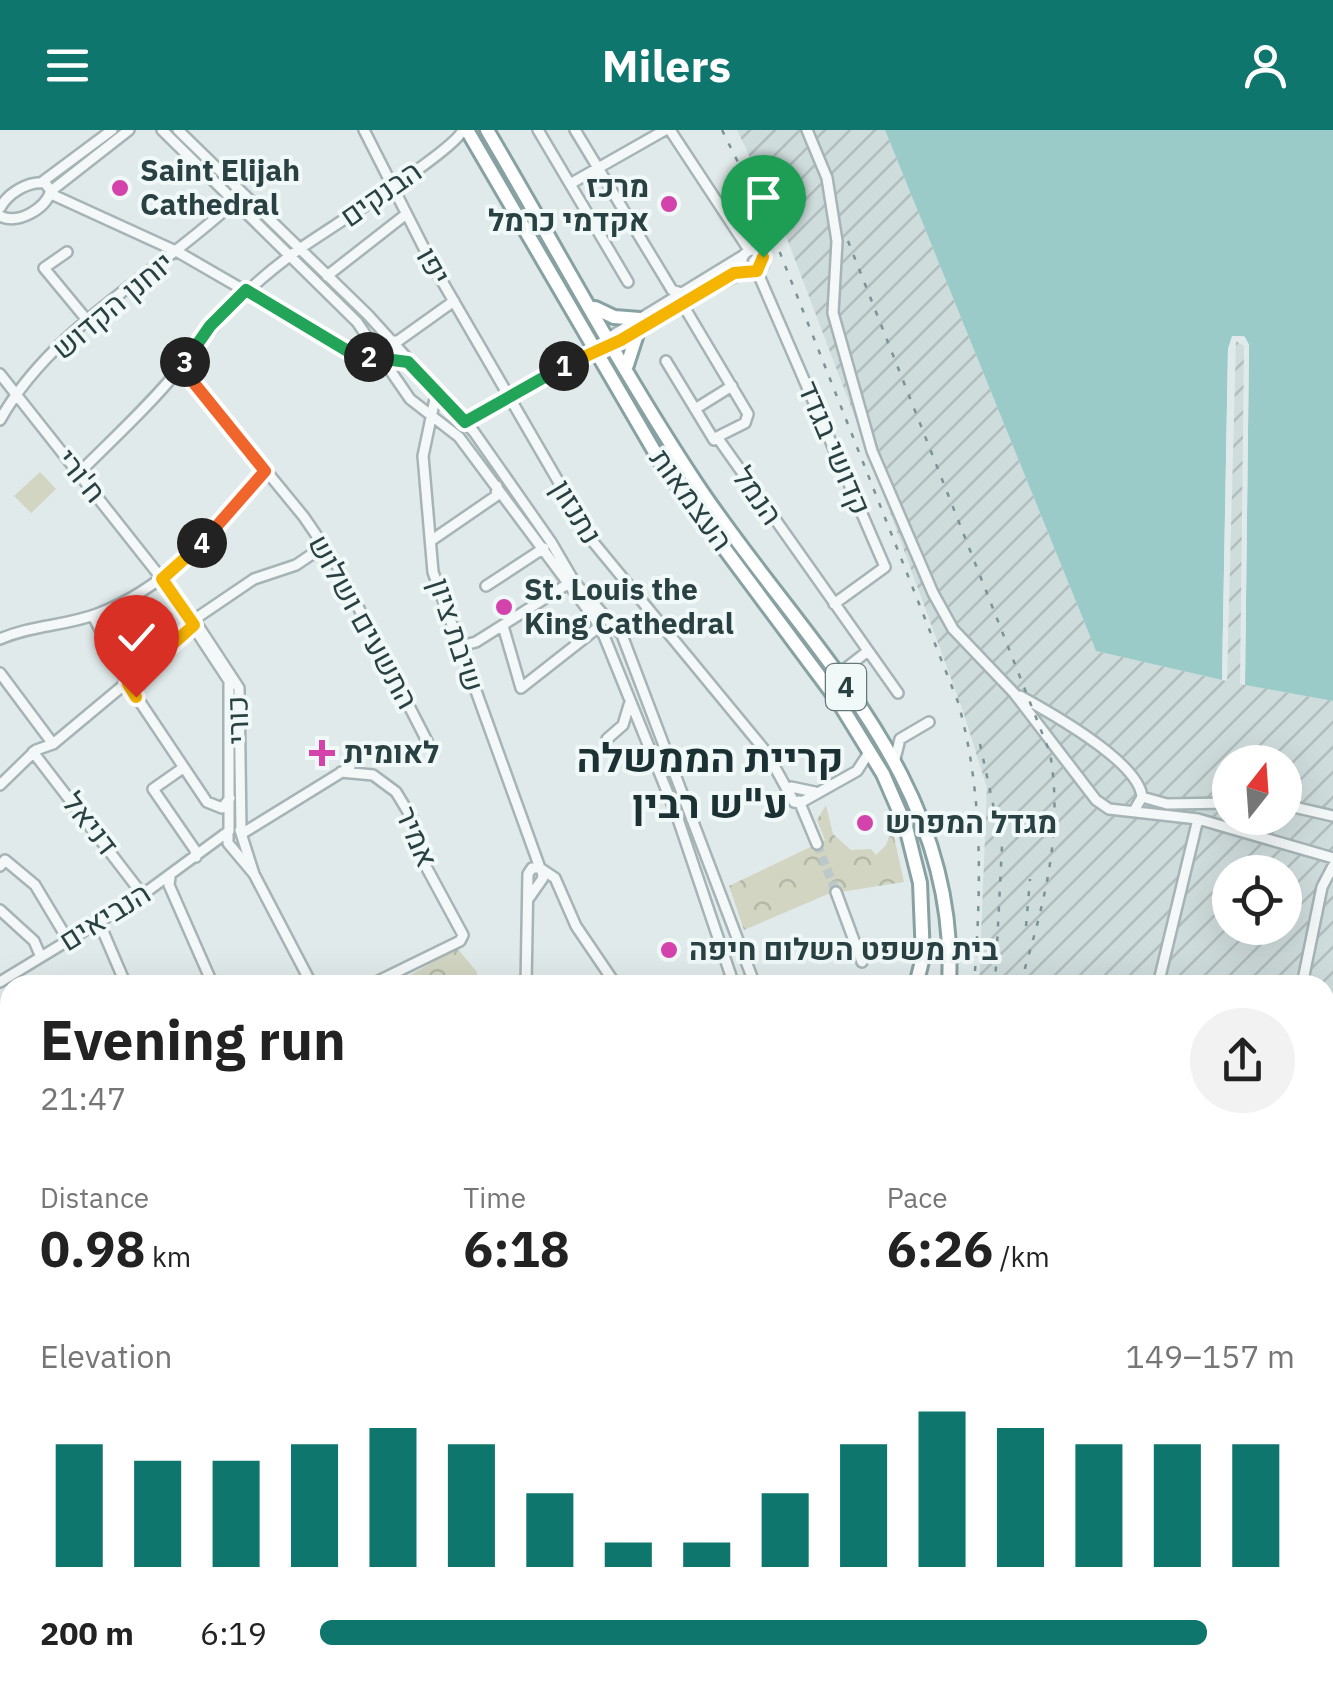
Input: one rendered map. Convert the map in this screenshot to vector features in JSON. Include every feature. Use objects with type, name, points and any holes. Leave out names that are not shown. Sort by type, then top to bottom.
[{"type":"highway","name":"העצמאות","points":[[465,130],[606,344],[626,368],[702,492],[895,759],[926,825],[946,920],[949,975]]},
{"type":"highway","name":"העצמאות","points":[[487,130],[590,305],[663,466],[794,638],[883,774],[906,826],[920,883],[924,946],[918,975]]},
{"type":"highway","points":[[590,305],[639,325],[626,368]]},
{"type":"street","points":[[0,207],[4,197],[42,182],[112,130]]},
{"type":"street","points":[[41,206],[51,192],[129,130]]},
{"type":"street","points":[[162,130],[236,200],[327,276],[465,422],[520,494],[575,583],[622,635],[752,975]]},
{"type":"street","points":[[178,130],[300,256],[357,322],[410,400],[438,420],[498,486],[566,585],[600,626],[677,816],[731,975]]},
{"type":"street","name":"יפו","points":[[364,130],[507,399]]},
{"type":"street","name":"הבנקים","points":[[80,472],[181,367],[210,326],[246,290],[300,256],[312,242],[390,185],[450,148],[465,130]]},
{"type":"street","points":[[538,130],[628,282]]},
{"type":"street","name":"הנמל","points":[[574,130],[672,290],[684,297],[686,310],[749,417],[718,437],[898,693]]},
{"type":"street","points":[[570,184],[667,130],[746,253],[752,270]]},
{"type":"street","points":[[807,130],[828,178],[837,241],[833,312],[872,451],[932,593],[953,628],[1014,692],[1096,800],[1109,809],[1198,819],[1333,858]]},
{"type":"street","points":[[65,180],[64,196],[80,209]]},
{"type":"street","points":[[42,182],[68,204],[178,252],[356,355],[408,362]]},
{"type":"street","name":"יוחנן הקדוש","points":[[0,420],[17,390],[87,320],[178,252],[236,200]]},
{"type":"street","points":[[3,220],[41,206],[68,204]]},
{"type":"street","points":[[327,276],[406,215]]},
{"type":"street","points":[[67,252],[44,268],[87,320]]},
{"type":"street","points":[[438,420],[465,422],[639,325],[746,253],[763,257],[752,270],[684,297]]},
{"type":"street","name":"קדושי בגדד","points":[[752,270],[885,567],[834,604]]},
{"type":"street","points":[[389,341],[398,341],[454,302]]},
{"type":"street","points":[[666,361],[714,440],[718,437]]},
{"type":"street","name":"התשעים ושלוש","points":[[181,367],[324,546],[427,741]]},
{"type":"street","name":"ח'ורי","points":[[0,374],[17,390],[162,579]]},
{"type":"street","points":[[695,409],[732,386]]},
{"type":"street","name":"שיבת ציון","points":[[436,394],[438,420],[423,456],[438,592],[461,646],[538,876],[555,878],[576,926],[609,975]]},
{"type":"street","name":"נתנזון","points":[[507,399],[600,553],[657,616],[666,616],[671,632],[788,784],[818,844]]},
{"type":"street","points":[[0,639],[26,628],[92,616],[162,579],[193,552],[265,471]]},
{"type":"street","points":[[432,540],[496,496],[498,486]]},
{"type":"street","points":[[0,786],[34,752],[53,744],[128,684],[193,623],[254,579],[296,565],[324,546]]},
{"type":"street","points":[[486,586],[544,548]]},
{"type":"street","name":"כורי","points":[[162,579],[239,688],[237,834]]},
{"type":"street","points":[[461,646],[504,626],[566,585]]},
{"type":"street","points":[[92,616],[128,684],[213,806],[226,805],[232,790]]},
{"type":"street","name":"כורי","points":[[193,623],[231,686],[232,790],[237,834]]},
{"type":"street","points":[[504,626],[522,688],[600,626]]},
{"type":"street","points":[[837,675],[868,651]]},
{"type":"street","points":[[613,662],[621,654],[632,658]]},
{"type":"street","points":[[0,673],[53,744]]},
{"type":"street","points":[[1014,692],[1053,714],[1132,773],[1142,798]]},
{"type":"street","points":[[607,739],[620,728],[628,703]]},
{"type":"street","points":[[895,759],[897,742],[929,722]]},
{"type":"street","points":[[874,726],[906,734]]},
{"type":"street","points":[[620,728],[640,727]]},
{"type":"street","name":"דניאל","points":[[34,752],[115,856],[139,890],[138,898]]},
{"type":"street","points":[[797,802],[857,771],[870,752]]},
{"type":"street","points":[[184,768],[153,789],[196,850],[196,857]]},
{"type":"street","name":"הנביאים","points":[[11,975],[138,898],[208,848],[264,820],[346,770]]},
{"type":"street","name":"אמיר","points":[[346,770],[367,774],[392,788],[412,820],[423,861],[462,937],[389,975]]},
{"type":"street","points":[[857,771],[883,774]]},
{"type":"street","points":[[788,784],[812,792],[828,787]]},
{"type":"street","points":[[810,823],[814,801],[828,787]]},
{"type":"street","points":[[1142,798],[1167,804],[1212,803]]},
{"type":"street","points":[[1134,811],[1142,798]]},
{"type":"street","points":[[240,806],[264,820]]},
{"type":"street","points":[[1302,809],[1333,816]]},
{"type":"street","points":[[1160,975],[1198,819]]},
{"type":"street","points":[[237,834],[232,846],[254,874]]},
{"type":"street","points":[[237,834],[305,975]]},
{"type":"street","name":"הנביאים","points":[[208,848],[232,846]]},
{"type":"street","points":[[0,866],[5,860],[35,885],[68,940]]},
{"type":"street","points":[[1304,975],[1322,887],[1333,866]]},
{"type":"street","points":[[526,975],[526,910],[538,876]]},
{"type":"street","points":[[170,877],[169,885],[209,975]]},
{"type":"street","points":[[836,892],[862,962]]},
{"type":"street","points":[[0,910],[34,941],[41,957]]},
{"type":"street","points":[[99,922],[122,975]]},
{"type":"street","points":[[301,970],[302,975]]},
{"type":"shaded area","points":[[737,130],[885,130],[1096,651],[1222,680],[1232,336],[1245,337],[1245,685],[1333,701],[1333,975],[979,975],[987,788],[963,711],[781,223]]},
{"type":"green space","points":[[40,472],[56,489],[31,513],[14,496]]},
{"type":"green space","points":[[826,805],[833,834],[851,850],[871,849],[876,855],[886,845],[892,828],[904,882],[828,894],[744,930],[729,886],[825,840],[817,820]]},
{"type":"green space","points":[[457,948],[477,972],[477,975],[410,975]]},
{"type":"water","points":[[885,130],[1333,130],[1333,701],[1245,685],[1249,345],[1244,336],[1233,336],[1228,349],[1222,680],[1096,651]]},
{"type":"pier","points":[[1232,336],[1245,337],[1249,345],[1245,685],[1240,684],[1244,346],[1236,341],[1227,681],[1222,680],[1228,349]]},
{"type":"tunnel","points":[[817,844],[836,892]]},
{"type":"railway","points":[[722,130],[769,225],[958,702],[976,807],[975,975]]},
{"type":"railway","points":[[848,241],[1050,753],[1053,842],[1023,975]]},
{"type":"railway","points":[[980,744],[1002,846],[996,975]]},
{"type":"railway","points":[[1026,926],[1030,879]]},
{"type":"place","name":"Saint Elijah Cathedral","points":[[120,188]]},
{"type":"place","name":"מרכז אקדמי כרמל","points":[[669,204]]},
{"type":"place","name":"St. Louis the King Cathedral","points":[[504,607]]},
{"type":"place","name":"לאומית","points":[[322,753]]},
{"type":"place","name":"מגדל המפרש","points":[[865,823]]},
{"type":"place","name":"בית משפט השלום חיפה","points":[[669,950]]},
{"type":"district","name":"קריית הממשלה ע\"ש רבין","points":[[710,781]]},
{"type":"route","points":[[136,697],[128,684],[194,625],[162,579],[193,552],[265,471],[181,367],[210,326],[246,290],[356,355],[408,362],[465,422],[594,349],[621,340],[734,273],[757,271],[764,264],[763,257]]}]
